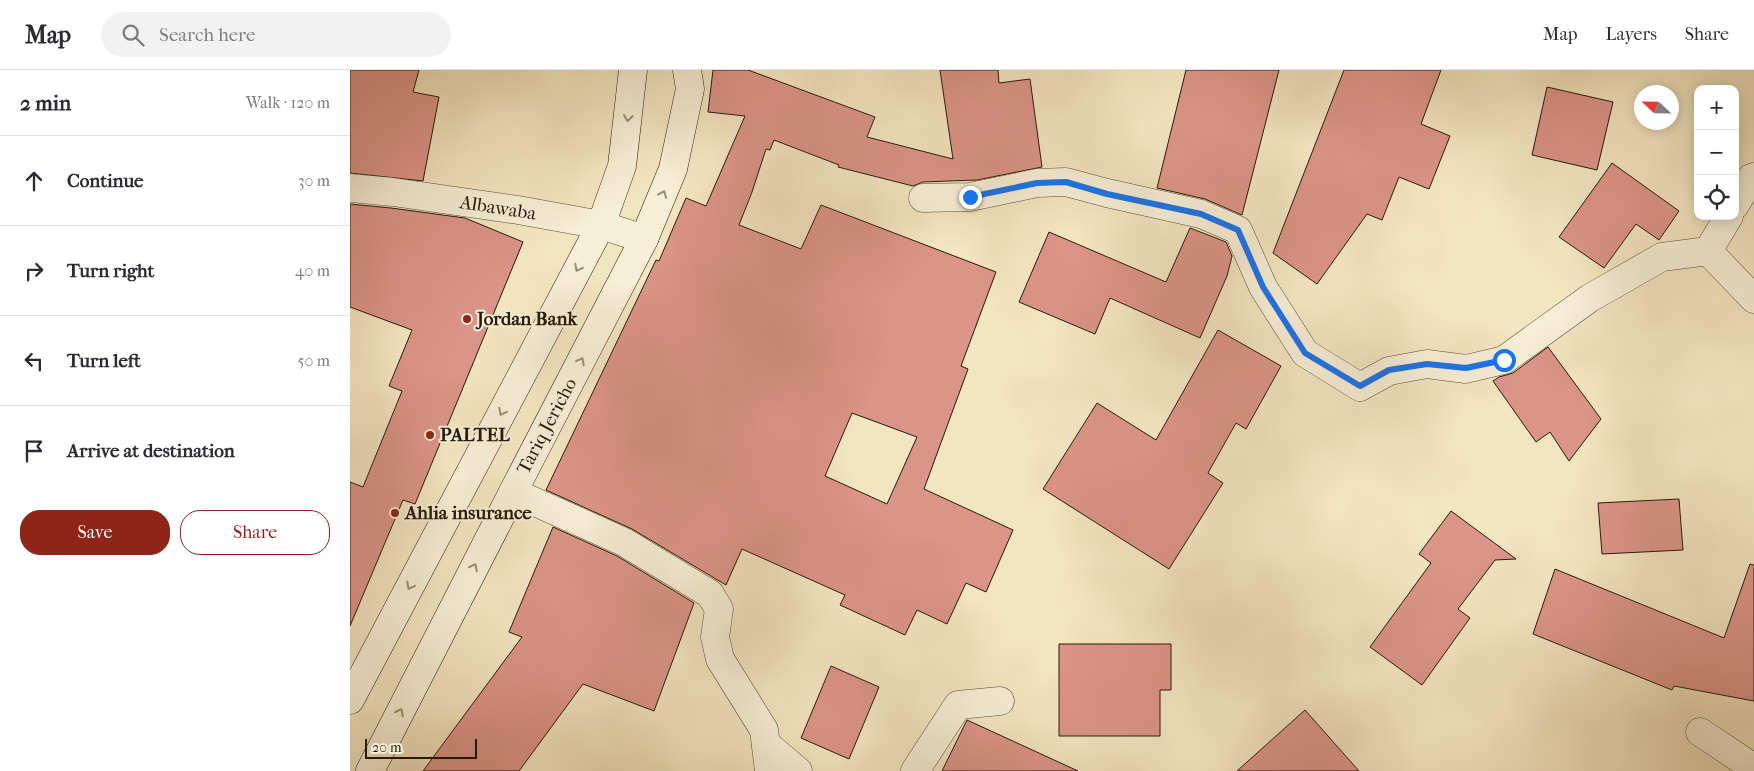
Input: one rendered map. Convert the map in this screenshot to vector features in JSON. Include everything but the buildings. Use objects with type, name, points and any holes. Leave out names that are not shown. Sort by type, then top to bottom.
[{"type":"street","points":[[350,700],[601,225],[622,166],[633,70]]},
{"type":"street","name":"Tariq Jericho","points":[[370,771],[644,239],[673,169],[690,89],[687,70]]},
{"type":"street","points":[[1739,198],[1751,178],[1754,177]]},
{"type":"street","points":[[924,198],[970,197],[1037,183],[1066,182],[1107,194],[1201,214],[1238,230],[1263,287],[1305,353],[1360,386],[1389,370],[1427,364],[1466,368],[1504,360],[1590,298],[1662,257],[1708,251]]},
{"type":"street","name":"Albawaba","points":[[350,188],[393,192],[518,210],[601,225],[644,239]]},
{"type":"street","points":[[1708,251],[1727,220]]},
{"type":"street","points":[[1708,251],[1754,299]]},
{"type":"street","points":[[513,492],[624,542],[710,594],[719,609],[714,637],[720,659],[764,730],[769,771]]},
{"type":"street","points":[[915,771],[958,705],[1000,701]]},
{"type":"street","points":[[1700,732],[1754,768]]},
{"type":"street","points":[[766,744],[798,771]]},
{"type":"place","name":"Jordan Bank","points":[[467,319]]},
{"type":"place","name":"PALTEL","points":[[430,435]]},
{"type":"place","name":"Ahlia insurance","points":[[395,513]]},
{"type":"route","points":[[970,197],[1037,183],[1066,182],[1107,194],[1201,214],[1238,230],[1263,287],[1305,353],[1360,386],[1389,370],[1427,364],[1466,368],[1504,360]]}]
